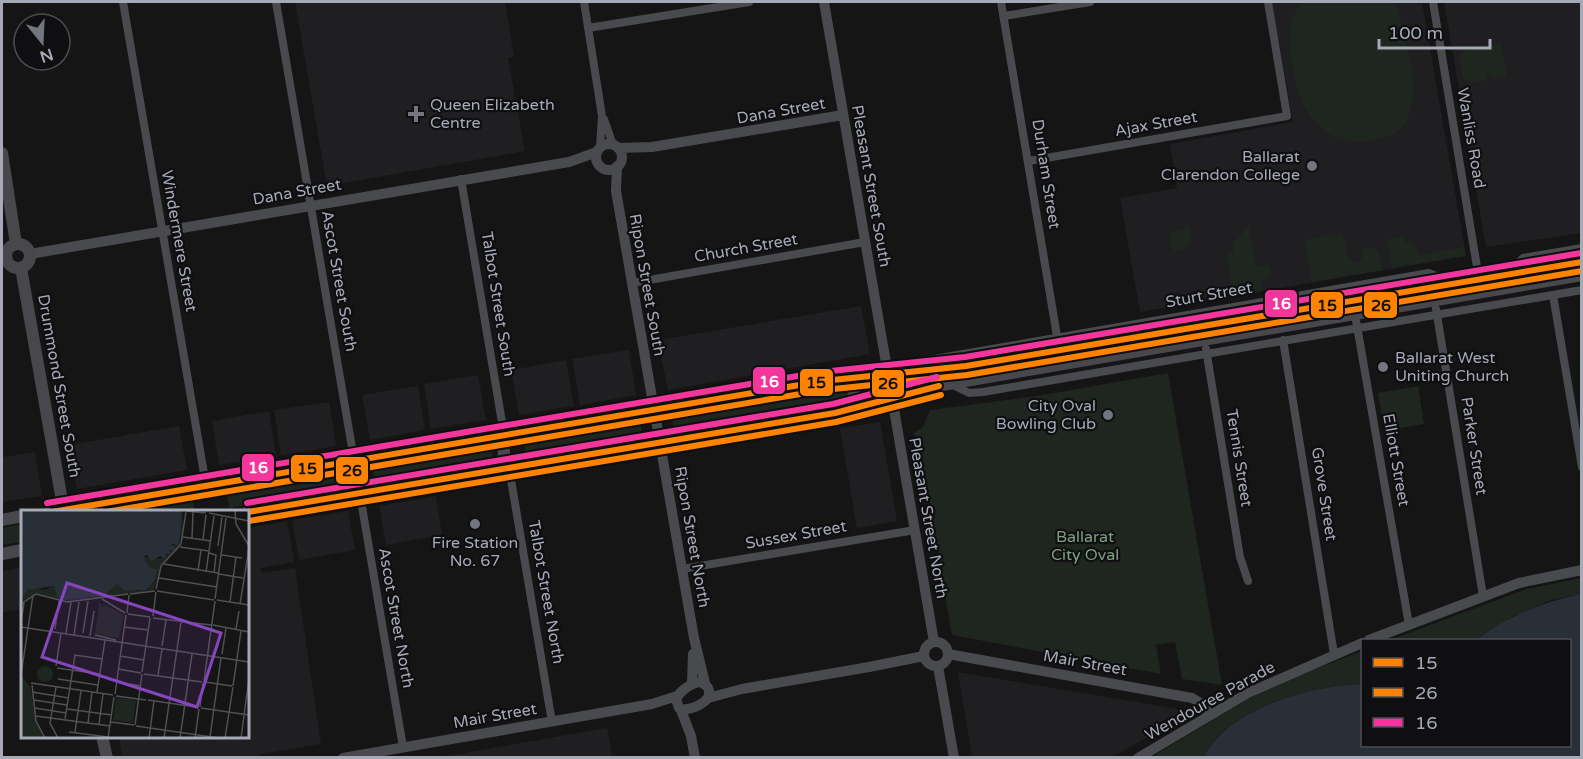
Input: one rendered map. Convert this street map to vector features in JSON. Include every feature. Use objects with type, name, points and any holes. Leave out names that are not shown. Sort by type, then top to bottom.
[{"type":"main road","points":[[2,153],[16,244]]},
{"type":"main road","points":[[16,244],[26,246],[30,254],[28,263],[21,268],[13,267],[4,258],[16,244]]},
{"type":"main road","name":"Sturt Street","points":[[63,510],[843,378],[966,366],[1581,262]]},
{"type":"main road","name":"Drummond Street South","points":[[21,268],[63,510]]},
{"type":"main road","points":[[249,512],[846,410],[950,384],[1205,346],[1355,314],[1581,275]]},
{"type":"main road","points":[[843,378],[853,386],[855,392],[853,402],[846,410]]},
{"type":"main road","points":[[504,434],[510,445],[509,468]]},
{"type":"main road","points":[[504,434],[504,454],[509,468]]},
{"type":"main road","points":[[2,520],[21,516]]},
{"type":"main road","points":[[2,554],[21,550]]},
{"type":"main road","points":[[102,738],[105,756]]},
{"type":"street","name":"Windermere Street","points":[[123,2],[206,485]]},
{"type":"street","name":"Ascot Street South","points":[[276,2],[360,493]]},
{"type":"street","points":[[584,2],[602,116],[598,149],[601,166],[616,191]]},
{"type":"street","points":[[588,28],[749,2]]},
{"type":"street","name":"Pleasant Street South","points":[[824,2],[892,398]]},
{"type":"street","name":"Durham Street","points":[[1001,2],[1060,351]]},
{"type":"street","points":[[1004,16],[1090,2]]},
{"type":"street","name":"Ajax Street","points":[[1029,161],[1287,116],[1268,2]]},
{"type":"street","name":"Wanliss Road","points":[[1433,2],[1479,279]]},
{"type":"street","name":"Dana Street","points":[[616,146],[652,147],[843,115]]},
{"type":"street","points":[[601,166],[611,169],[619,163],[621,152],[602,116]]},
{"type":"street","points":[[598,149],[607,144],[616,146]]},
{"type":"street","name":"Dana Street","points":[[619,163],[652,147]]},
{"type":"street","name":"Dana Street","points":[[30,254],[569,162],[598,149]]},
{"type":"street","name":"Dana Street","points":[[569,162],[601,166]]},
{"type":"street","name":"Ripon Street South","points":[[619,163],[616,191],[660,442]]},
{"type":"street","name":"Talbot Street South","points":[[461,179],[504,434]]},
{"type":"street","name":"Church Street","points":[[632,283],[865,242]]},
{"type":"street","name":"Sturt Street","points":[[1507,274],[1523,258],[1581,248]]},
{"type":"street","name":"Sturt Street","points":[[917,362],[1430,273],[1452,283]]},
{"type":"street","points":[[1205,346],[1283,340],[1581,290]]},
{"type":"street","points":[[1553,295],[1577,420],[1581,467]]},
{"type":"street","name":"Elliott Street","points":[[1353,300],[1409,625]]},
{"type":"street","name":"Parker Street","points":[[1435,300],[1483,596]]},
{"type":"street","name":"Grove Street","points":[[1283,340],[1334,654]]},
{"type":"street","name":"Tennis Street","points":[[1205,346],[1240,557],[1248,581]]},
{"type":"street","points":[[966,366],[969,353]]},
{"type":"street","name":"Pleasant Street North","points":[[892,398],[934,642]]},
{"type":"street","name":"Ripon Street North","points":[[660,442],[694,638],[707,689]]},
{"type":"street","name":"Talbot Street North","points":[[509,468],[552,722]]},
{"type":"street","name":"Ascot Street North","points":[[360,493],[403,747]]},
{"type":"street","name":"Sussex Street","points":[[682,569],[915,530]]},
{"type":"street","points":[[1372,639],[1529,580],[1581,570]]},
{"type":"street","name":"Ripon Street North","points":[[692,684],[694,638]]},
{"type":"street","points":[[934,642],[944,645],[948,654],[945,661],[938,666],[928,663],[924,656],[925,648],[934,642]]},
{"type":"street","name":"Wendouree Parade","points":[[1138,758],[1266,684],[1361,643]]},
{"type":"street","name":"Mair Street","points":[[948,654],[1192,698],[1202,704],[1210,715]]},
{"type":"street","points":[[695,758],[682,705],[692,684],[700,682],[707,689],[742,689],[870,668],[924,656]]},
{"type":"street","points":[[938,666],[954,758]]},
{"type":"street","points":[[682,705],[702,704],[707,689]]},
{"type":"street","name":"Mair Street","points":[[343,758],[652,704],[682,705]]},
{"type":"shaded area","name":"Queen Elizabeth Centre","points":[[295,2],[505,2],[514,57],[508,58],[525,151],[327,186]]},
{"type":"shaded area","name":"Ballarat Clarendon College","points":[[1272,2],[1422,2],[1466,256],[1140,312],[1120,198],[1177,188],[1170,144],[1293,122]]},
{"type":"shaded area","points":[[1444,2],[1581,2],[1581,233],[1486,247]]},
{"type":"shaded area","points":[[861,306],[870,354],[668,390],[658,340]]},
{"type":"shaded area","points":[[629,350],[636,395],[580,405],[572,359]]},
{"type":"shaded area","points":[[566,360],[574,406],[519,415],[511,370]]},
{"type":"shaded area","points":[[478,375],[486,420],[431,429],[424,384]]},
{"type":"shaded area","points":[[418,386],[425,430],[370,440],[362,395]]},
{"type":"shaded area","points":[[329,402],[336,446],[281,455],[274,410]]},
{"type":"shaded area","points":[[269,411],[276,456],[219,465],[212,421]]},
{"type":"shaded area","points":[[880,422],[897,521],[857,528],[840,428]]},
{"type":"shaded area","points":[[179,426],[187,470],[77,489],[69,445]]},
{"type":"shaded area","points":[[2,442],[4,457],[35,452],[42,496],[2,502]]},
{"type":"shaded area","points":[[436,496],[442,535],[386,545],[379,506]]},
{"type":"shaded area","points":[[348,511],[355,550],[299,560],[292,520]]},
{"type":"shaded area","points":[[287,521],[294,562],[260,568],[262,573],[295,568],[321,744],[260,754],[256,757],[122,757],[119,738],[249,738],[249,528]]},
{"type":"shaded area","points":[[21,567],[21,609],[2,612],[2,571]]},
{"type":"shaded area","points":[[1581,594],[1581,757],[1204,757],[1216,740],[1232,725],[1273,702],[1319,689],[1361,684],[1361,747],[1571,747],[1571,639],[1478,639],[1500,624],[1553,601]]},
{"type":"shaded area","points":[[958,672],[1178,709],[1183,712],[1184,717],[1112,757],[972,757]]},
{"type":"shaded area","points":[[607,728],[612,757],[436,758]]},
{"type":"green space","points":[[1301,2],[1393,2],[1398,9],[1406,41],[1413,84],[1413,99],[1409,115],[1398,131],[1380,139],[1349,141],[1332,136],[1314,121],[1298,92],[1290,51],[1292,22]]},
{"type":"green space","points":[[1501,43],[1507,76],[1491,79],[1490,75],[1486,75],[1487,80],[1470,83],[1469,79],[1463,80],[1458,54],[1465,52],[1464,50],[1481,47],[1482,49],[1485,46]]},
{"type":"green space","points":[[1189,226],[1191,238],[1188,244],[1184,249],[1174,251],[1170,245],[1171,233]]},
{"type":"green space","points":[[1249,226],[1256,267],[1270,264],[1272,275],[1267,276],[1262,282],[1263,291],[1234,296],[1226,254],[1234,252],[1232,244]]},
{"type":"green space","points":[[1342,233],[1349,258],[1358,263],[1363,256],[1362,248],[1375,248],[1379,254],[1382,270],[1312,282],[1304,240]]},
{"type":"green space","points":[[1404,236],[1406,243],[1412,242],[1420,255],[1464,247],[1466,256],[1392,268],[1387,239]]},
{"type":"green space","name":"Ballarat City Oval","points":[[1168,373],[1222,685],[1182,679],[1175,642],[1156,645],[1161,674],[952,635],[923,465],[914,433],[923,427],[930,410],[1037,396]]},
{"type":"green space","points":[[840,386],[846,387],[850,395],[842,402],[675,431],[671,417],[673,414]]},
{"type":"green space","points":[[1418,386],[1424,424],[1384,431],[1378,393]]},
{"type":"green space","points":[[639,418],[643,437],[526,457],[523,438]]},
{"type":"green space","points":[[491,444],[494,462],[375,483],[372,464]]},
{"type":"green space","points":[[341,470],[344,488],[229,508],[226,490]]},
{"type":"green space","points":[[192,495],[194,510],[102,510]]},
{"type":"green space","points":[[21,524],[21,542],[2,545],[2,528]]},
{"type":"green space","points":[[1581,578],[1581,594],[1551,600],[1512,617],[1478,639],[1393,639],[1527,589]]},
{"type":"green space","points":[[1361,651],[1361,684],[1319,689],[1273,702],[1232,725],[1216,740],[1204,757],[1150,758],[1248,699]]},
{"type":"transit line","name":"16","points":[[47,503],[821,372],[965,357],[1581,253]]},
{"type":"transit line","name":"15","points":[[64,510],[823,381],[966,366],[1582,262]]},
{"type":"transit line","name":"26","points":[[118,510],[824,390],[967,375],[1582,271]]},
{"type":"transit line","name":"16","points":[[247,503],[833,404],[937,377]]},
{"type":"transit line","name":"15","points":[[249,512],[835,413],[939,386]]},
{"type":"transit line","name":"26","points":[[249,521],[836,422],[941,395]]},
{"type":"place","name":"Queen Elizabeth Centre","points":[[416,114]]},
{"type":"place","name":"Ballarat Clarendon College","points":[[1312,166]]},
{"type":"place","name":"Ballarat West Uniting Church","points":[[1383,367]]},
{"type":"place","name":"City Oval Bowling Club","points":[[1108,415]]},
{"type":"place","name":"Fire Station No. 67","points":[[475,524]]}]
